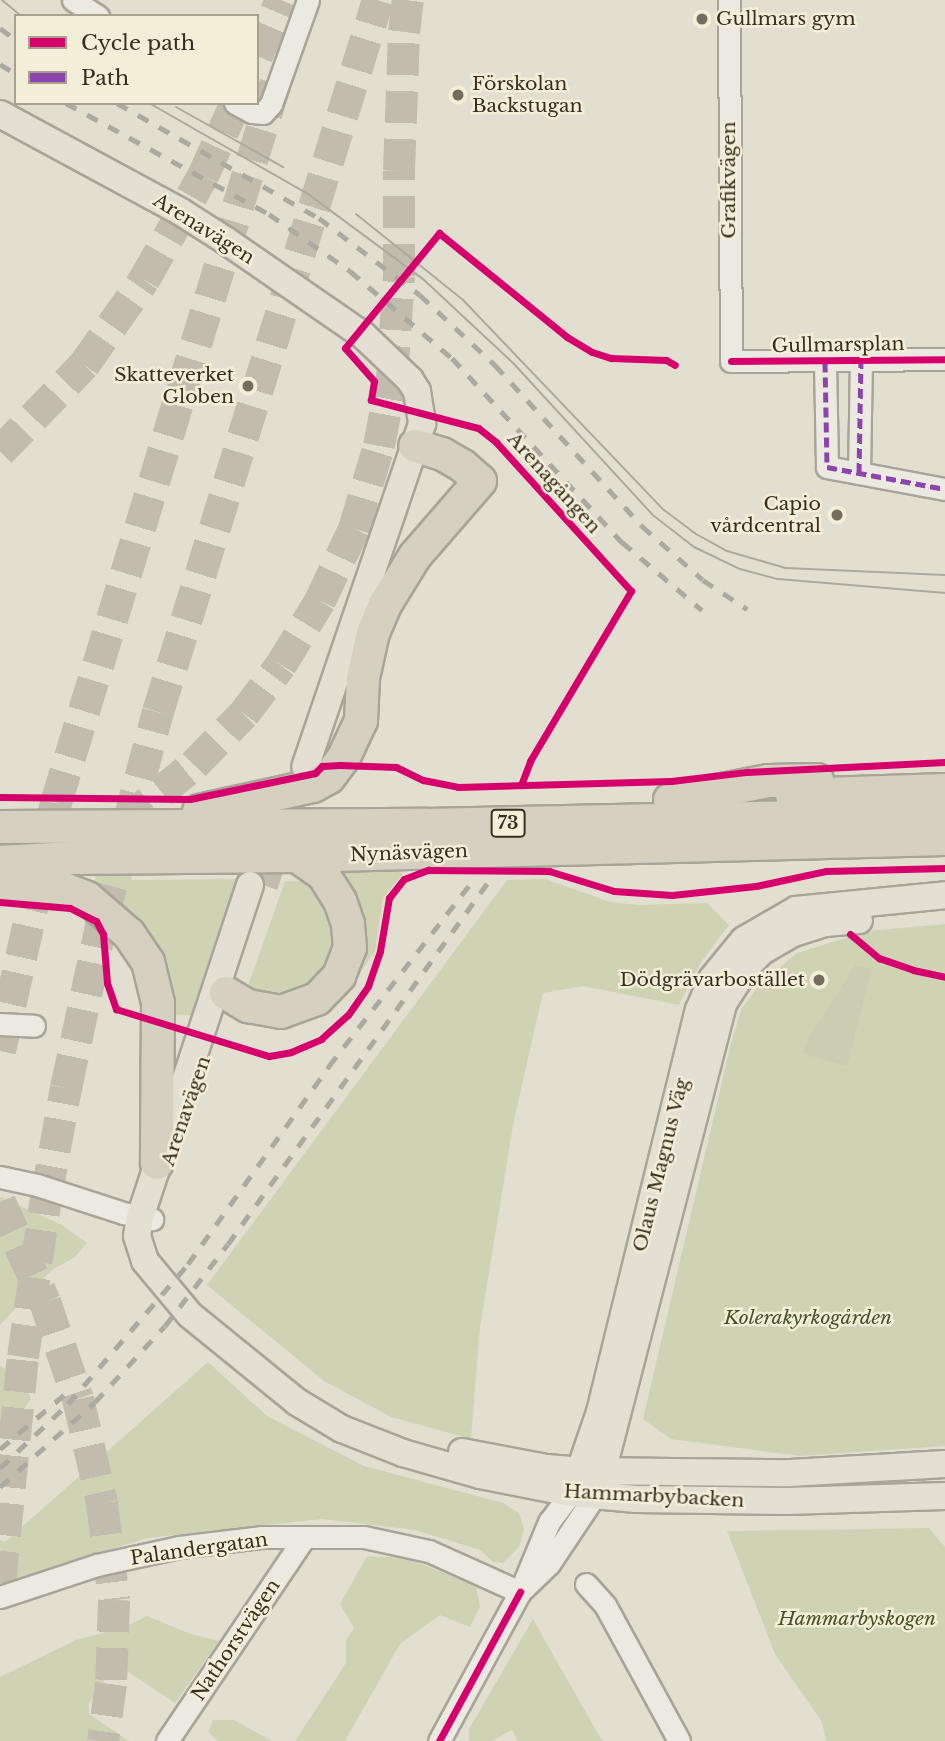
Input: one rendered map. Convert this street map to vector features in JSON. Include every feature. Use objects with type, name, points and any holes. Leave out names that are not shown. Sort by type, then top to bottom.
[{"type":"highway","points":[[71,827],[225,807],[313,786],[329,777],[340,765],[360,721],[365,667],[373,633],[386,603],[415,555],[480,481],[452,460],[410,445]]},
{"type":"highway","points":[[225,807],[670,800],[942,792]]},
{"type":"highway","name":"Nynäsvägen","points":[[0,827],[427,825],[942,792]]},
{"type":"highway","name":"Nynäsvägen","points":[[0,862],[72,858],[297,856],[945,839]]},
{"type":"highway","points":[[767,843],[892,857],[945,857]]},
{"type":"highway","points":[[226,993],[248,1006],[281,1012],[317,999],[340,976],[350,948],[348,924],[340,901],[324,876],[297,856]]},
{"type":"highway","points":[[0,887],[64,889],[87,898],[111,915],[129,934],[148,962],[158,1003],[157,1163]]},
{"type":"main road","name":"Arenavägen","points":[[0,114],[192,219],[364,336],[410,380],[421,404],[422,424],[410,445],[299,768]]},
{"type":"main road","name":"Arenavägen","points":[[257,885],[226,993],[146,1218],[157,1163],[257,885]]},
{"type":"main road","name":"Olaus Magnus Väg","points":[[588,1482],[607,1385],[699,1010],[712,979],[744,940],[796,911],[945,895]]},
{"type":"main road","name":"Olaus Magnus Väg","points":[[588,1482],[724,1002],[731,989],[762,951],[791,934],[825,923],[945,911]]},
{"type":"main road","name":"Hammarbybacken","points":[[146,1218],[137,1236],[140,1249],[160,1282],[190,1315],[297,1402],[342,1429],[403,1453],[480,1475],[588,1482],[787,1502],[945,1496]]},
{"type":"main road","name":"Hammarbybacken","points":[[588,1482],[945,1464]]},
{"type":"street","points":[[73,0],[95,14]]},
{"type":"street","points":[[238,105],[251,112],[263,113],[271,104],[308,0]]},
{"type":"street","name":"Grafikvägen","points":[[729,0],[731,361]]},
{"type":"street","name":"Gullmarsplan","points":[[731,361],[945,359]]},
{"type":"street","name":"Gullmarsplan","points":[[859,473],[861,361]]},
{"type":"street","name":"Gullmarsplan","points":[[825,362],[827,467],[945,489]]},
{"type":"street","points":[[0,1024],[34,1026]]},
{"type":"street","points":[[0,1177],[146,1218]]},
{"type":"street","name":"Olaus Magnus Väg","points":[[439,1741],[452,1731],[520,1592],[549,1522],[588,1482]]},
{"type":"street","name":"Palandergatan","points":[[0,1597],[97,1564],[179,1547],[262,1537],[364,1537],[429,1551],[520,1592]]},
{"type":"street","name":"Nathorstvägen","points":[[167,1741],[304,1538]]},
{"type":"street","points":[[586,1584],[605,1605],[679,1741]]},
{"type":"green space","points":[[396,870],[403,874],[383,898],[375,951],[355,980],[349,978],[336,875],[346,871]]},
{"type":"green space","points":[[97,872],[130,872],[132,880],[238,879],[191,1015],[171,1015],[105,894],[94,883]]},
{"type":"green space","points":[[545,879],[610,902],[639,905],[707,903],[729,925],[701,962],[679,1005],[583,986],[543,993],[514,1120],[480,1327],[471,1439],[391,1417],[324,1381],[207,1285],[507,880]]},
{"type":"green space","points":[[285,881],[306,881],[318,886],[340,946],[311,990],[280,998],[254,992],[248,986]]},
{"type":"green space","name":"Kolerakyrkogården","points":[[945,924],[945,1446],[800,1456],[671,1439],[643,1419],[732,1039],[742,1008],[761,983],[797,953],[868,931]]},
{"type":"green space","points":[[855,965],[872,969],[847,1066],[803,1054],[806,1043]]},
{"type":"green space","points":[[0,1197],[62,1225],[87,1243],[75,1257],[52,1270],[0,1325]]},
{"type":"green space","points":[[208,1362],[267,1416],[364,1466],[503,1503],[519,1513],[524,1529],[519,1547],[503,1563],[493,1562],[480,1550],[415,1530],[322,1519],[147,1538],[0,1585],[0,1540],[5,1542]]},
{"type":"green space","points":[[0,1366],[22,1378],[31,1399],[18,1417],[0,1431]]},
{"type":"green space","name":"Hammarbyskogen","points":[[929,1528],[945,1547],[945,1741],[826,1741],[822,1722],[775,1654],[727,1531]]},
{"type":"green space","points":[[367,1556],[406,1558],[476,1587],[480,1607],[470,1627],[440,1615],[400,1644],[345,1741],[295,1741],[346,1663],[346,1640],[354,1628],[340,1604]]},
{"type":"green space","points":[[147,1616],[191,1634],[219,1641],[175,1703],[124,1669],[111,1671],[89,1703],[89,1714],[129,1741],[0,1741],[0,1677],[76,1640],[125,1627]]},
{"type":"green space","points":[[533,1619],[602,1741],[518,1741],[512,1730],[492,1741],[469,1741],[469,1729]]},
{"type":"green space","points":[[213,1720],[234,1720],[272,1741],[218,1741],[208,1732]]},
{"type":"tunnel","points":[[259,51],[281,0]]},
{"type":"tunnel","points":[[0,1583],[23,1357],[46,1198],[66,1088],[103,917],[158,712],[378,0]]},
{"type":"tunnel","points":[[124,822],[194,765],[244,714],[281,665],[320,601],[354,529],[379,446],[392,378],[399,276],[399,171],[404,32],[408,0]]},
{"type":"tunnel","points":[[0,1051],[56,803],[276,82]]},
{"type":"tunnel","points":[[0,452],[84,365],[144,280],[203,176],[235,105]]},
{"type":"tunnel","points":[[265,886],[302,775]]},
{"type":"tunnel","points":[[0,1202],[45,1302],[78,1399],[102,1503],[114,1600],[111,1684],[103,1741]]},
{"type":"tram line","points":[[2,0],[19,14]]},
{"type":"tram line","points":[[152,105],[308,194],[423,279],[514,364],[654,516],[694,547],[740,569],[778,579],[945,593]]},
{"type":"tram line","points":[[176,107],[283,167]]},
{"type":"tram line","points":[[356,214],[463,300],[664,510],[696,534],[727,551],[786,568],[945,575]]},
{"type":"railway","points":[[0,28],[14,38]]},
{"type":"railway","points":[[0,64],[14,73]]},
{"type":"railway","points":[[70,105],[269,214],[350,271],[452,358],[622,542],[702,610]]},
{"type":"railway","points":[[121,105],[319,218],[420,295],[495,365],[642,526],[703,580],[747,609]]},
{"type":"railway","points":[[0,1468],[68,1404],[188,1264],[329,1066],[471,883]]},
{"type":"railway","points":[[0,1487],[95,1402],[165,1326],[228,1244],[487,883]]},
{"type":"railway","points":[[0,1449],[64,1395]]},
{"type":"marked path","points":[[859,473],[861,361]]},
{"type":"marked path","points":[[825,362],[827,467],[945,489]]},
{"type":"cycle path","name":"Arenagången","points":[[521,785],[530,761],[631,591],[496,442],[478,428],[371,400],[374,381],[345,348],[439,233],[567,337],[592,352],[611,358],[666,360],[675,365]]},
{"type":"cycle path","points":[[731,361],[945,359]]},
{"type":"cycle path","points":[[0,797],[190,799],[315,773],[322,766],[340,765],[396,767],[423,780],[458,787],[671,781],[747,772],[945,762]]},
{"type":"cycle path","points":[[0,902],[70,908],[96,921],[103,934],[107,983],[116,1009],[269,1056],[291,1052],[321,1039],[348,1015],[368,986],[380,951],[389,898],[404,879],[428,870],[549,871],[614,891],[672,895],[756,886],[826,871],[945,868]]},
{"type":"cycle path","points":[[850,934],[879,958],[913,970],[945,977]]},
{"type":"cycle path","points":[[439,1741],[520,1592]]},
{"type":"place","name":"Gullmars gym","points":[[702,19]]},
{"type":"place","name":"Förskolan Backstugan","points":[[458,95]]},
{"type":"place","name":"Skatteverket Globen","points":[[248,386]]},
{"type":"place","name":"Capio vårdcentral","points":[[837,515]]},
{"type":"place","name":"Dödgrävarbostället","points":[[819,980]]}]
